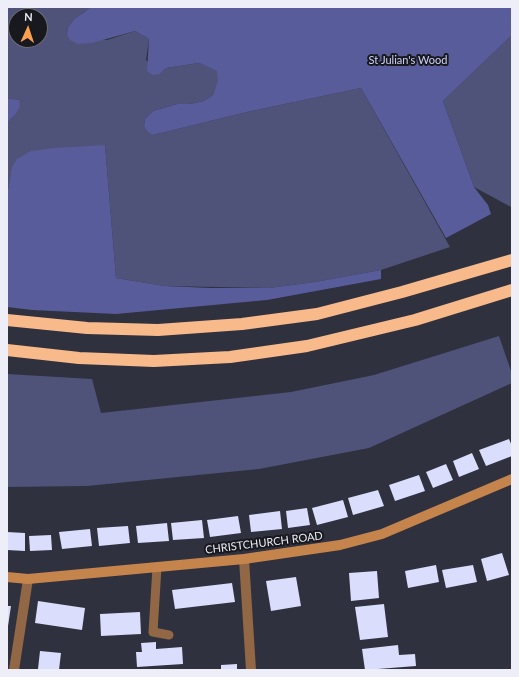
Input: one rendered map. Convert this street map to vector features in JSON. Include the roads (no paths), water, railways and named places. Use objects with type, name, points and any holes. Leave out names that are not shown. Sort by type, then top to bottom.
[{"type":"highway","points":[[7,320],[87,328],[150,330],[242,324],[317,314],[402,292],[512,260]]},
{"type":"highway","points":[[7,350],[79,358],[154,361],[230,357],[315,344],[415,320],[512,290]]},
{"type":"street","name":"CHRISTCHURCH ROAD","points":[[7,577],[28,578],[244,559],[340,545],[382,534],[512,479]]},
{"type":"street","points":[[244,559],[251,670]]},
{"type":"street","points":[[14,670],[28,578]]},
{"type":"lane","points":[[157,567],[153,632],[169,635]]},
{"type":"park label","name":"St Julian's Wood","points":[[408,60]]}]
